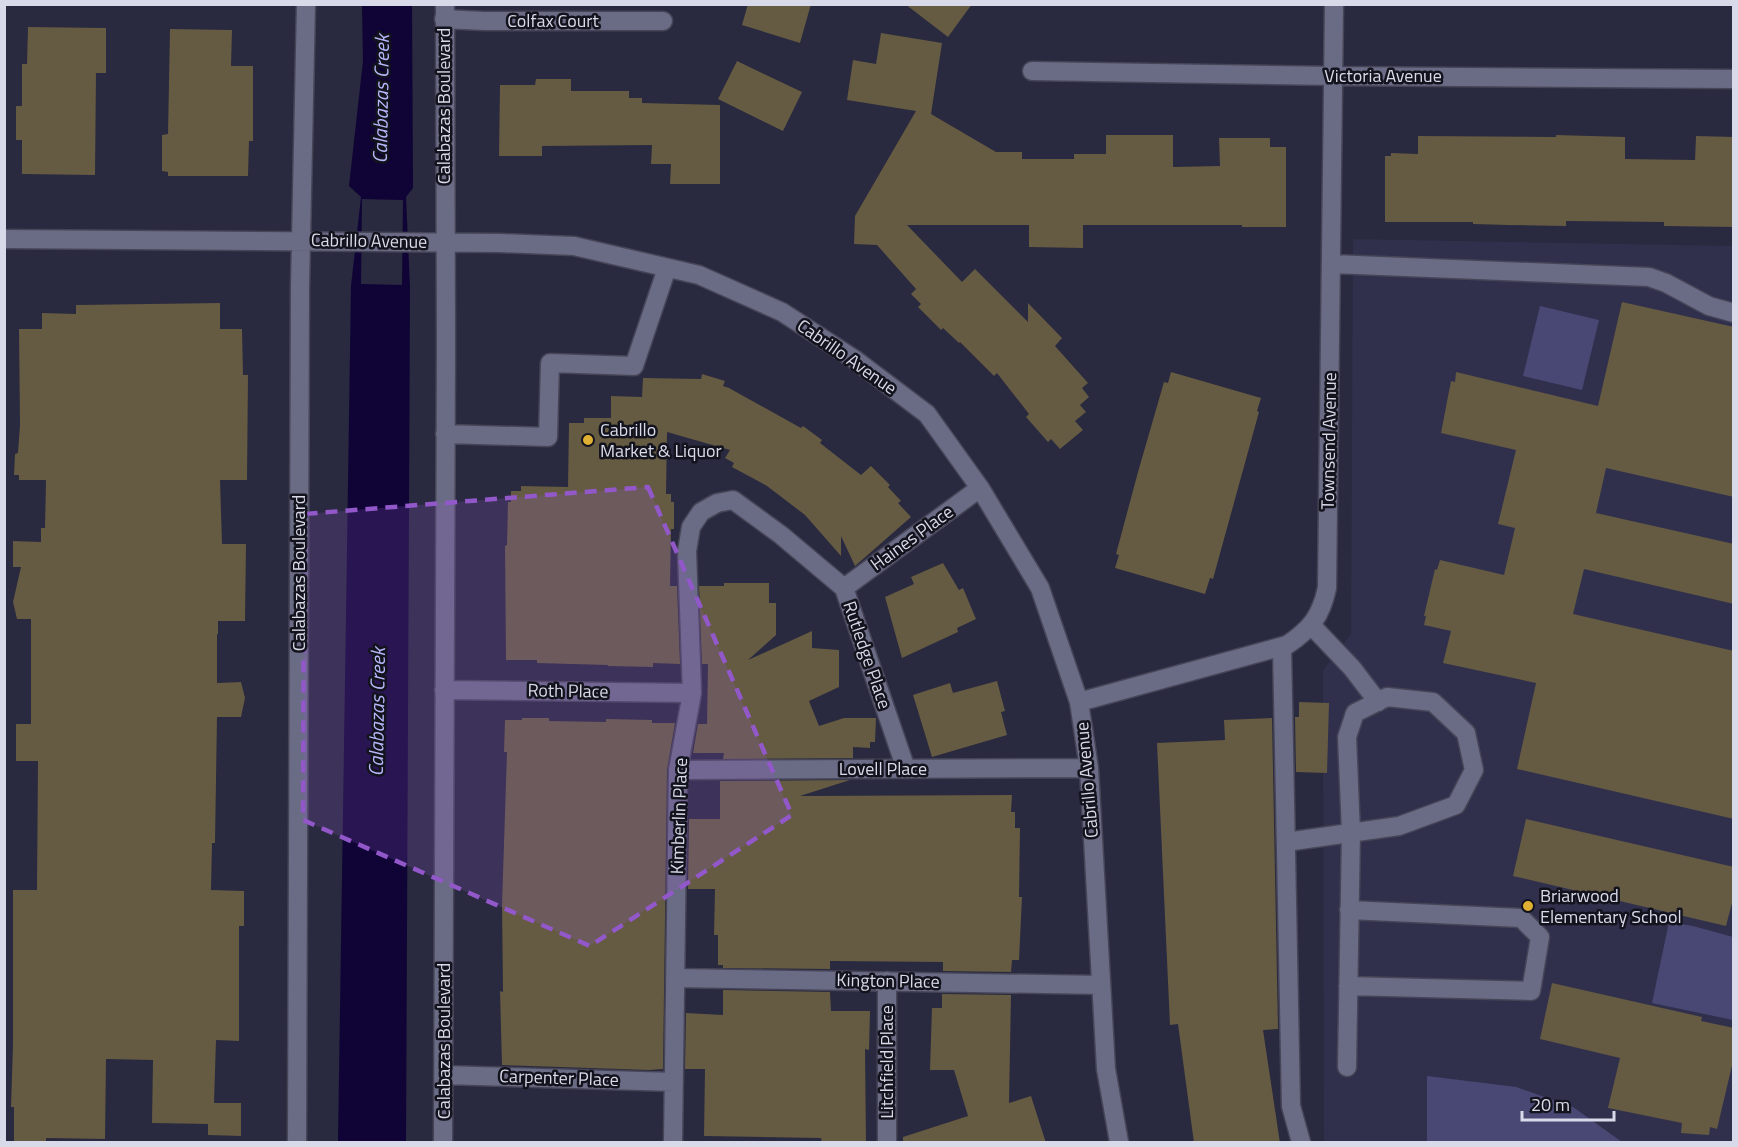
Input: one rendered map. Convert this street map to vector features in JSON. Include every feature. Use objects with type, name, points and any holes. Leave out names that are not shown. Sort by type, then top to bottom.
[{"type":"street","name":"Calabazas Boulevard","points":[[297,1143],[301,240],[306,4]]},
{"type":"street","name":"Townsend Avenue","points":[[1079,702],[1282,647],[1305,633],[1324,603],[1327,588],[1334,4]]},
{"type":"street","name":"Calabazas Boulevard","points":[[443,1143],[444,12]]},
{"type":"street","name":"Colfax Court","points":[[444,12],[484,21],[663,21]]},
{"type":"street","name":"Victoria Avenue","points":[[1032,70],[1334,76],[1734,79]]},
{"type":"street","name":"Cabrillo Avenue","points":[[4,239],[301,240],[574,246],[699,275],[782,312],[854,359],[927,414],[980,488],[1040,588],[1079,702],[1089,768],[1106,1069],[1119,1143]]},
{"type":"street","points":[[1332,264],[1649,277],[1666,283],[1709,306],[1734,313]]},
{"type":"street","points":[[445,434],[548,437],[550,363],[634,366],[667,268]]},
{"type":"street","name":"Haines Place","points":[[844,588],[980,488]]},
{"type":"street","name":"Rutledge Place","points":[[717,503],[733,500],[781,535],[844,588],[906,769]]},
{"type":"street","name":"Kimberlin Place","points":[[673,1143],[678,770],[692,693],[687,551],[692,527],[701,512],[717,503]]},
{"type":"street","points":[[1311,625],[1352,668],[1378,702]]},
{"type":"street","points":[[1282,647],[1291,1106],[1301,1143]]},
{"type":"street","name":"Roth Place","points":[[444,690],[692,693]]},
{"type":"street","points":[[1286,842],[1351,832],[1399,826],[1456,805],[1474,770],[1466,733],[1433,702],[1387,697],[1355,713],[1347,737],[1351,832],[1347,1067]]},
{"type":"street","name":"Lovell Place","points":[[678,770],[1089,768]]},
{"type":"street","points":[[1348,986],[1531,991],[1540,937],[1521,918],[1349,910]]},
{"type":"street","name":"Kington Place","points":[[675,978],[1101,985]]},
{"type":"street","name":"Litchfield Place","points":[[887,981],[887,1143]]},
{"type":"street","name":"Carpenter Place","points":[[444,1075],[674,1082]]},
{"type":"highlighted area","points":[[648,487],[792,815],[590,946],[303,820],[304,514]]},
{"type":"shaded area","name":"Briarwood Elementary School","points":[[1353,239],[1733,246],[1733,1142],[1324,1142],[1323,670],[1351,634]]},
{"type":"shaded area","points":[[1540,306],[1599,320],[1582,390],[1523,376]]},
{"type":"shaded area","points":[[1669,922],[1733,937],[1733,1020],[1652,1003]]},
{"type":"shaded area","points":[[1427,1076],[1516,1087],[1573,1107],[1622,1142],[1427,1142]]},
{"type":"water","points":[[362,5],[412,5],[413,188],[406,197],[410,288],[406,1142],[338,1142],[351,286],[361,197],[349,186],[363,61]]},
{"type":"pier","name":"Calabazas Creek","points":[[362,199],[403,200],[402,285],[361,284]]},
{"type":"building","points":[[748,4],[811,4],[800,43],[742,25]]},
{"type":"building","points":[[905,4],[972,4],[948,37]]},
{"type":"building","points":[[28,27],[106,28],[106,73],[96,73],[95,175],[22,174],[22,140],[16,140],[16,106],[22,106],[22,64],[27,64]]},
{"type":"building","points":[[170,29],[232,30],[231,66],[253,66],[253,141],[249,141],[248,176],[168,176],[168,172],[162,171],[162,135],[168,134]]},
{"type":"building","points":[[881,33],[942,43],[931,114],[996,152],[1022,152],[1022,159],[1074,159],[1074,154],[1106,154],[1106,135],[1173,135],[1173,167],[1220,166],[1219,138],[1270,138],[1270,147],[1286,147],[1286,227],[1083,225],[1083,248],[1029,247],[1029,225],[907,225],[962,282],[975,269],[1028,322],[1028,303],[1062,338],[1055,346],[1088,383],[1082,388],[1089,397],[1080,405],[1086,412],[1075,421],[1083,430],[1060,449],[1051,439],[1048,442],[1026,417],[1029,414],[997,373],[994,376],[960,342],[943,328],[941,330],[918,307],[921,304],[911,294],[916,289],[877,245],[854,244],[855,216],[916,111],[847,100],[853,60],[876,64]]},
{"type":"building","points":[[737,61],[802,92],[783,131],[718,99]]},
{"type":"building","points":[[536,79],[571,79],[571,91],[629,91],[629,98],[642,98],[642,103],[720,105],[720,184],[670,184],[671,164],[651,164],[652,145],[542,146],[542,156],[499,156],[500,85],[535,85]]},
{"type":"building","points":[[1556,135],[1625,137],[1625,159],[1695,160],[1696,136],[1734,137],[1734,227],[1664,226],[1664,222],[1566,221],[1566,226],[1473,224],[1473,222],[1385,222],[1385,156],[1391,156],[1391,153],[1418,154],[1418,136],[1556,137]]},
{"type":"building","points":[[1622,302],[1734,327],[1734,497],[1606,468],[1596,513],[1734,544],[1734,604],[1584,569],[1573,614],[1734,651],[1734,819],[1517,769],[1536,683],[1443,663],[1451,631],[1424,625],[1435,569],[1437,570],[1440,560],[1504,575],[1515,528],[1498,524],[1516,450],[1441,433],[1451,381],[1455,382],[1456,372],[1598,406]]},
{"type":"building","points":[[220,303],[220,329],[242,329],[243,375],[248,375],[247,480],[220,480],[222,544],[246,544],[245,621],[218,621],[217,683],[241,682],[245,698],[241,717],[217,717],[215,843],[212,843],[211,890],[244,891],[244,926],[239,926],[239,1041],[216,1040],[214,1103],[241,1103],[241,1136],[208,1135],[208,1124],[152,1123],[153,1060],[106,1059],[105,1139],[46,1138],[46,1143],[14,1143],[14,1107],[11,1107],[13,890],[37,890],[38,761],[16,761],[16,724],[31,724],[31,619],[17,619],[13,602],[21,567],[13,567],[13,541],[41,542],[41,528],[45,528],[46,480],[19,480],[19,475],[14,475],[20,425],[19,329],[42,329],[42,313],[76,314],[76,305]]},
{"type":"building","points":[[1171,372],[1261,398],[1213,579],[1210,578],[1205,594],[1115,568],[1119,555],[1116,554],[1138,472],[1164,382],[1168,383]]},
{"type":"building","points":[[702,374],[725,381],[723,386],[801,428],[803,426],[822,440],[820,443],[861,475],[871,466],[890,485],[888,487],[901,501],[898,503],[911,517],[855,566],[841,536],[841,556],[805,515],[767,486],[732,467],[734,463],[725,458],[730,450],[667,432],[666,494],[671,494],[671,502],[674,502],[670,586],[677,586],[680,664],[653,663],[653,667],[608,666],[537,663],[537,660],[506,660],[505,546],[507,545],[508,502],[511,502],[511,491],[521,491],[521,486],[568,487],[569,423],[584,423],[584,418],[611,418],[611,396],[642,397],[643,378],[701,379]]},
{"type":"building","points":[[943,563],[959,590],[963,588],[976,619],[957,628],[958,632],[902,658],[885,597],[914,584],[911,577]]},
{"type":"building","points":[[724,583],[769,583],[769,603],[776,603],[776,635],[748,660],[812,631],[812,648],[839,650],[839,687],[809,701],[819,726],[844,718],[876,718],[875,742],[870,742],[870,748],[853,747],[853,758],[723,759],[724,753],[693,753],[698,724],[707,724],[708,664],[702,664],[699,586],[724,586]]},
{"type":"building","points":[[997,681],[1005,711],[1001,712],[1007,735],[932,757],[913,695],[950,683],[953,693]]},
{"type":"building","points":[[1299,702],[1329,703],[1327,773],[1296,772],[1295,717],[1299,717]]},
{"type":"building","points":[[522,718],[606,722],[606,719],[652,720],[652,723],[675,723],[667,770],[663,1069],[502,1065],[500,991],[503,992],[502,905],[507,752],[504,752],[505,720],[522,720]]},
{"type":"building","points":[[1272,718],[1278,1029],[1263,1030],[1280,1143],[1194,1143],[1178,1024],[1170,1025],[1157,743],[1225,740],[1224,720]]},
{"type":"building","points":[[850,780],[800,796],[1012,795],[1011,812],[1015,812],[1015,828],[1020,828],[1019,897],[1022,897],[1019,960],[1012,960],[1011,972],[943,971],[943,962],[830,961],[830,969],[723,968],[723,965],[718,965],[718,935],[714,935],[715,889],[688,889],[689,819],[720,819],[720,781]]},
{"type":"building","points":[[1526,819],[1734,867],[1734,895],[1726,926],[1513,876]]},
{"type":"building","points":[[1552,983],[1702,1017],[1701,1021],[1734,1028],[1734,1057],[1717,1129],[1710,1127],[1709,1135],[1681,1133],[1682,1123],[1608,1108],[1620,1058],[1540,1039]]},
{"type":"building","points":[[723,990],[830,992],[831,1011],[870,1011],[869,1050],[865,1049],[866,1143],[822,1143],[821,1138],[704,1136],[705,1069],[685,1069],[686,1013],[723,1015]]},
{"type":"building","points":[[942,994],[1011,995],[1009,1103],[1031,1096],[1046,1143],[903,1143],[903,1137],[968,1116],[954,1070],[930,1070],[932,1008],[942,1008]]},
{"type":"place","name":"Cabrillo Market & Liquor","points":[[588,440]]},
{"type":"place","name":"Briarwood Elementary School","points":[[1528,906]]}]
